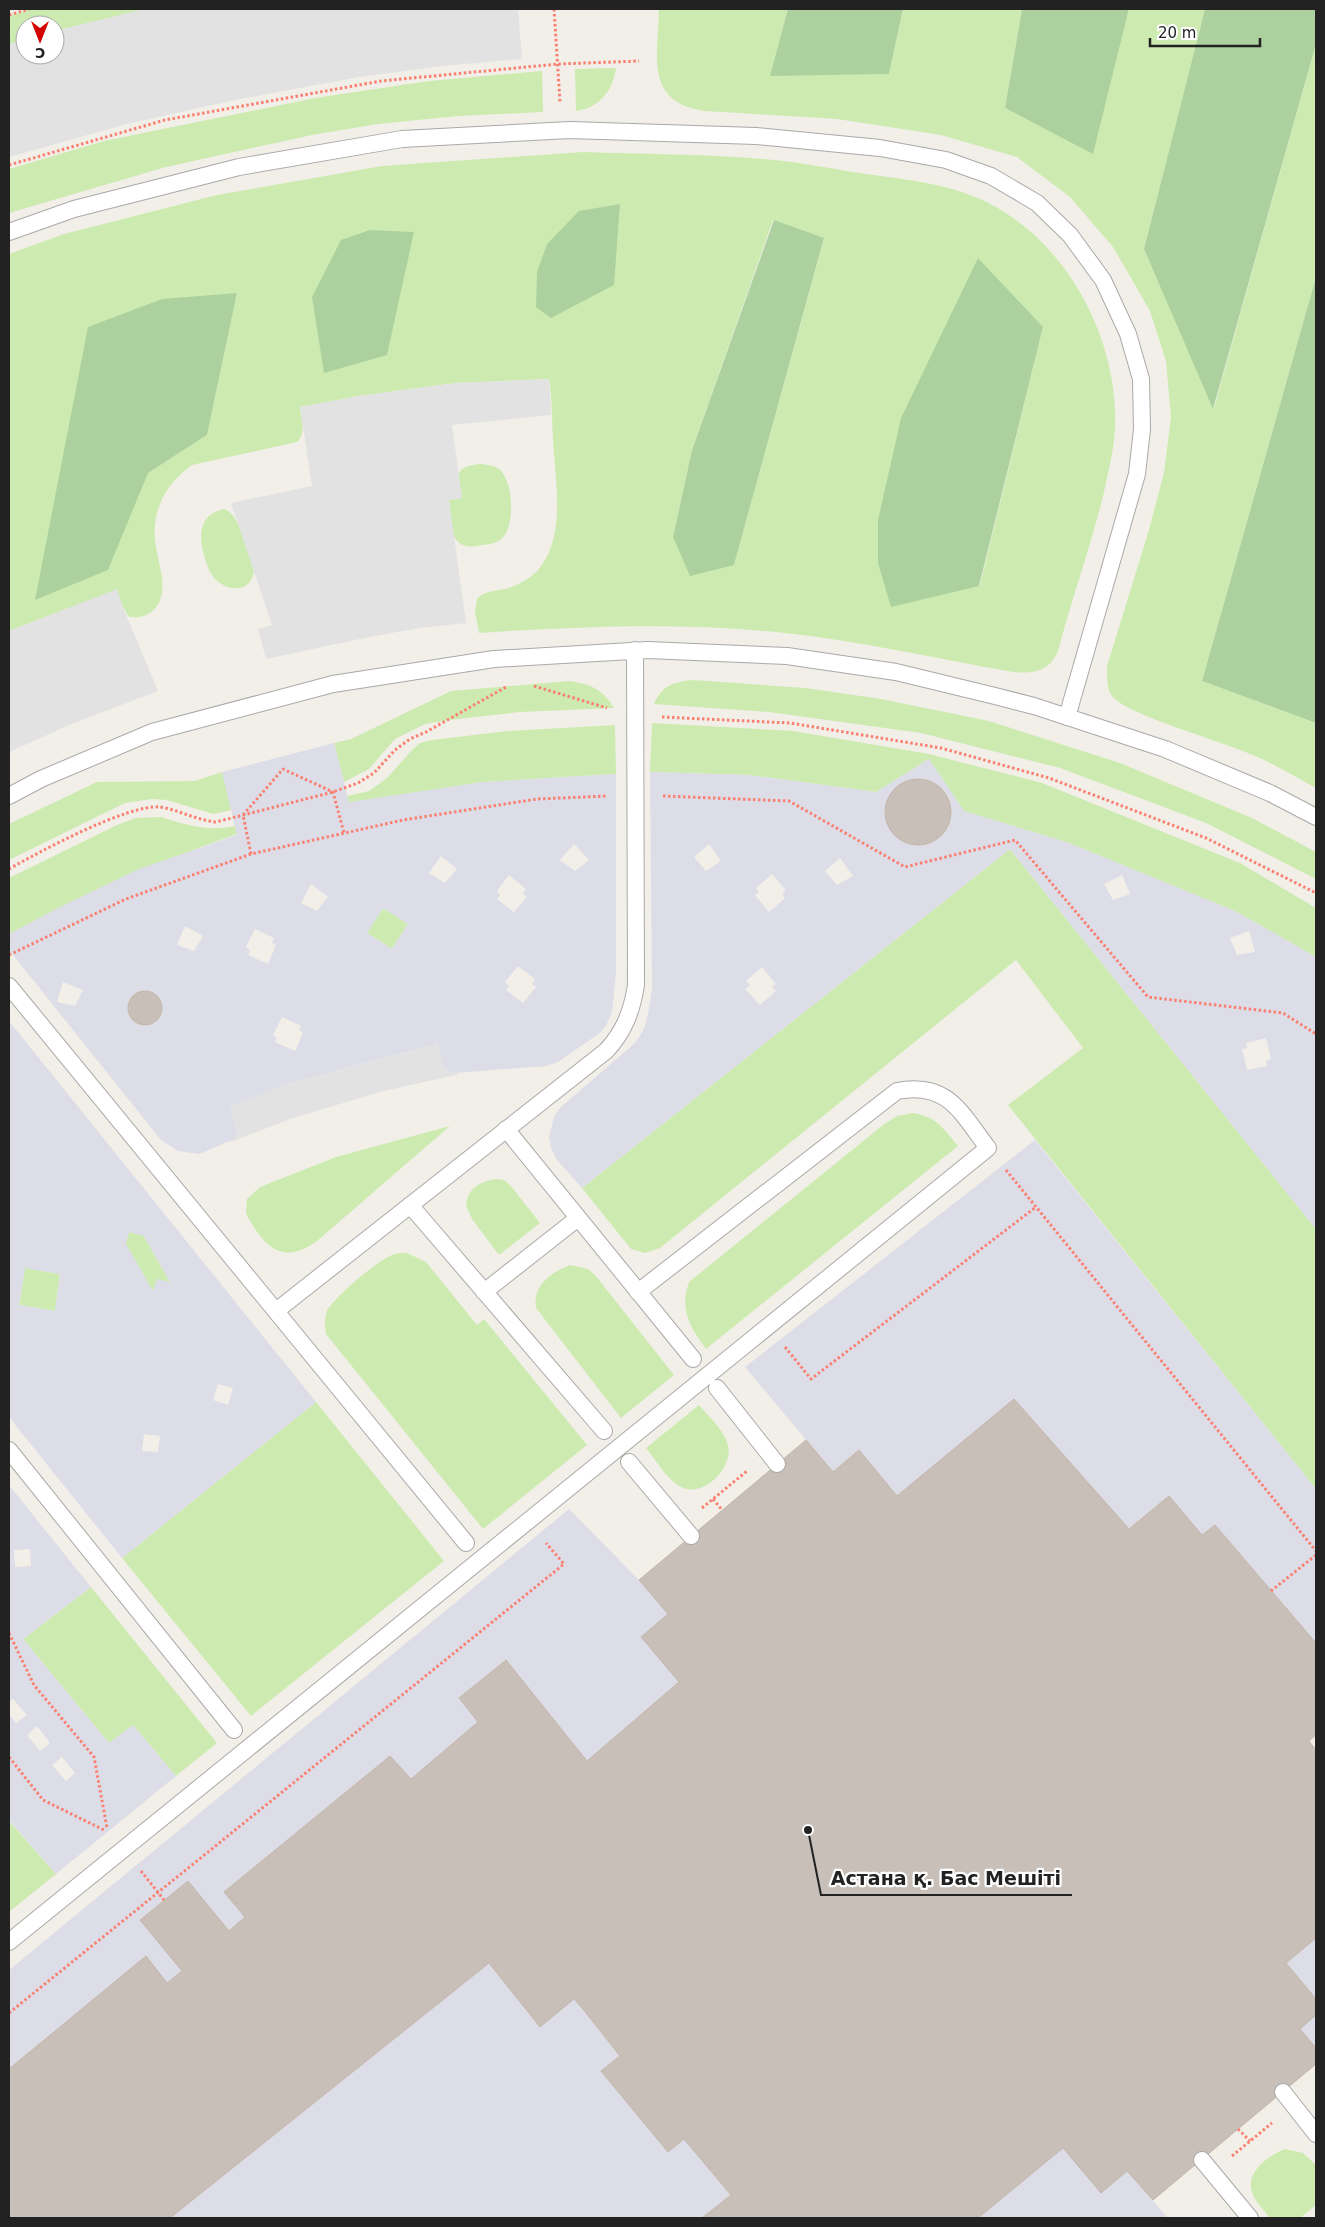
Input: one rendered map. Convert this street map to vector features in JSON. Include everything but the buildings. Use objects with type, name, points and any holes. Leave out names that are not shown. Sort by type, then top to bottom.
[{"type":"lane","points":[[9,232],[74,209],[239,167],[402,139],[561,130],[756,136],[880,148],[946,160],[992,176],[1037,203],[1070,235],[1103,280],[1128,334],[1141,379],[1142,429],[1137,474],[1067,717]]},
{"type":"lane","points":[[276,1311],[606,1051],[618,1038],[628,1018],[636,985],[635,650]]},
{"type":"lane","points":[[9,796],[41,779],[152,732],[333,684],[494,659],[635,650],[787,656],[896,672],[1034,706],[1164,749],[1270,793],[1316,817]]},
{"type":"lane","points":[[9,986],[466,1543]]},
{"type":"lane","points":[[9,1942],[988,1148],[950,1100],[933,1090],[922,1088],[897,1091],[638,1292]]},
{"type":"lane","points":[[506,1129],[693,1359]]},
{"type":"lane","points":[[410,1205],[604,1431]]},
{"type":"lane","points":[[484,1292],[578,1218]]},
{"type":"lane","points":[[717,1388],[773,1458]]},
{"type":"lane","points":[[9,1450],[234,1730]]},
{"type":"lane","points":[[629,1462],[686,1530]]},
{"type":"lane","points":[[1283,2092],[1316,2134]]},
{"type":"lane","points":[[1207,2166],[1250,2218]]},
{"type":"path","points":[[9,15],[28,9]]},
{"type":"path","points":[[554,9],[561,130]]},
{"type":"path","points":[[9,165],[165,120],[381,80],[558,64],[639,62]]},
{"type":"path","points":[[251,854],[243,815],[283,769],[333,792],[344,833]]},
{"type":"path","points":[[9,955],[126,899],[251,854],[403,820],[537,800],[635,795],[789,801],[905,867],[1015,840],[1148,997],[1283,1013],[1316,1034]]},
{"type":"path","points":[[988,1148],[1316,1551]]},
{"type":"path","points":[[768,1327],[811,1379],[1036,1208]]},
{"type":"path","points":[[686,1530],[713,1499],[773,1458]]},
{"type":"path","points":[[713,1499],[722,1510]]},
{"type":"path","points":[[9,2014],[564,1564],[528,1521]]},
{"type":"path","points":[[1271,1591],[1316,1555]]},
{"type":"path","points":[[9,1632],[34,1686],[94,1757],[108,1832],[43,1800],[9,1757]]},
{"type":"path","points":[[1207,2166],[1250,2141],[1293,2105]]},
{"type":"path","points":[[1238,2129],[1250,2141]]},
{"type":"green space","points":[[31,9],[145,9],[65,29],[65,15],[15,15],[15,42],[9,44],[9,16]]},
{"type":"green space","points":[[659,9],[788,9],[771,75],[889,74],[903,9],[1022,9],[1005,108],[1093,153],[1129,9],[1205,9],[1144,249],[1214,408],[1316,44],[1316,277],[1202,681],[1316,723],[1316,788],[1242,750],[1136,712],[1121,704],[1112,696],[1109,689],[1107,666],[1149,530],[1164,472],[1171,417],[1166,361],[1150,311],[1113,247],[1070,197],[1017,157],[941,135],[837,119],[704,111],[685,106],[672,98],[663,87],[659,74],[657,44]]},
{"type":"green space","points":[[788,9],[903,9],[889,74],[770,76]]},
{"type":"green space","points":[[1022,9],[1129,9],[1093,154],[1005,108]]},
{"type":"green space","points":[[1205,9],[1316,9],[1316,44],[1213,409],[1144,249]]},
{"type":"green space","points":[[616,68],[612,84],[604,97],[592,106],[576,111],[575,69]]},
{"type":"green space","points":[[542,71],[543,112],[458,116],[378,124],[312,135],[166,167],[9,213],[9,169],[104,141],[315,98],[429,81]]},
{"type":"green space","points":[[583,152],[695,155],[775,160],[915,181],[948,188],[994,206],[1021,224],[1046,246],[1067,272],[1085,301],[1099,332],[1109,364],[1114,396],[1115,429],[1104,492],[1055,658],[1046,667],[1034,672],[1013,672],[814,636],[708,627],[632,626],[479,633],[475,611],[477,599],[488,592],[509,588],[532,576],[547,556],[553,541],[556,524],[557,490],[549,379],[456,383],[359,396],[300,407],[303,430],[297,442],[192,465],[166,491],[156,517],[155,526],[162,595],[158,605],[150,613],[139,617],[128,616],[117,590],[9,631],[9,254],[64,234],[217,195],[382,166]],"holes":[[[773,220],[824,239],[734,565],[673,537],[692,450]],[[237,293],[207,435],[148,473]],[[1043,327],[980,585],[891,606],[878,520]]]},
{"type":"green space","points":[[620,204],[614,285],[551,318],[536,307],[537,272],[547,244],[579,211]]},
{"type":"green space","points":[[774,220],[824,238],[734,565],[690,576],[673,537],[692,450]]},
{"type":"green space","points":[[370,230],[414,232],[387,355],[324,373],[312,297],[341,240]]},
{"type":"green space","points":[[978,258],[1043,327],[979,586],[891,607],[878,563],[878,520],[901,418]]},
{"type":"green space","points":[[1316,277],[1316,723],[1202,681]]},
{"type":"green space","points":[[237,293],[207,435],[148,473],[108,570],[35,600],[88,327],[162,299]]},
{"type":"green space","points":[[481,464],[497,468],[504,475],[510,494],[511,516],[509,526],[500,540],[495,543],[467,546],[460,544],[453,533],[449,500],[461,498],[459,473],[461,470],[465,467]]},
{"type":"green space","points":[[224,509],[235,518],[239,526],[254,572],[252,579],[243,587],[232,588],[215,579],[208,567],[202,547],[201,533],[206,520],[210,515]]},
{"type":"green space","points":[[693,680],[806,688],[881,699],[989,721],[1120,763],[1252,818],[1316,852],[1316,879],[1206,823],[1060,768],[921,733],[769,712],[654,704],[661,693],[669,686],[674,683]]},
{"type":"green space","points":[[569,681],[595,688],[605,696],[614,708],[520,712],[425,724],[395,739],[369,769],[344,782],[334,743],[351,739],[451,691]]},
{"type":"green space","points":[[652,723],[793,731],[929,754],[1042,783],[1240,863],[1316,908],[1316,957],[1237,912],[1069,843],[964,811],[929,759],[876,792],[748,775],[650,772]]},
{"type":"green space","points":[[615,725],[616,774],[483,782],[349,803],[347,796],[369,791],[386,779],[420,743],[507,731]]},
{"type":"green space","points":[[222,772],[232,810],[213,814],[167,800],[152,799],[125,803],[9,860],[9,824],[97,782],[195,781]]},
{"type":"green space","points":[[161,817],[207,828],[235,826],[237,834],[139,870],[9,934],[9,878],[117,825],[136,818]]},
{"type":"green space","points":[[1010,849],[1316,1229],[1316,1489],[1008,1105],[1083,1048],[1016,960],[660,1248],[645,1253],[631,1249],[582,1188]]},
{"type":"green space","points":[[383,908],[408,924],[392,949],[367,933]]},
{"type":"green space","points":[[913,1113],[934,1120],[958,1146],[706,1349],[688,1318],[685,1301],[689,1282],[883,1125],[897,1116]]},
{"type":"green space","points":[[450,1126],[317,1241],[306,1248],[286,1253],[278,1251],[263,1239],[246,1213],[247,1199],[260,1187],[336,1157]]},
{"type":"green space","points":[[496,1179],[504,1180],[510,1185],[540,1223],[499,1255],[472,1219],[466,1206],[469,1195],[475,1187]]},
{"type":"green space","points":[[129,1231],[144,1236],[170,1282],[153,1292],[125,1244]]},
{"type":"green space","points":[[407,1253],[426,1262],[477,1325],[484,1319],[587,1445],[483,1529],[326,1334],[325,1320],[327,1311],[338,1297],[379,1262],[395,1254]]},
{"type":"green space","points":[[570,1265],[588,1269],[595,1275],[674,1375],[621,1418],[536,1308],[537,1293],[544,1281]]},
{"type":"green space","points":[[25,1268],[60,1274],[55,1311],[19,1305]]},
{"type":"green space","points":[[316,1402],[444,1561],[251,1716],[122,1558]]},
{"type":"green space","points":[[699,1405],[723,1434],[728,1445],[729,1454],[721,1472],[714,1479],[697,1489],[688,1489],[679,1486],[670,1478],[646,1448]]},
{"type":"green space","points":[[91,1587],[217,1743],[176,1776],[133,1725],[109,1743],[23,1639]]},
{"type":"green space","points":[[9,1821],[56,1874],[9,1912]]},
{"type":"green space","points":[[1285,2149],[1303,2153],[1316,2165],[1316,2205],[1300,2218],[1270,2218],[1253,2196],[1252,2178],[1260,2165],[1272,2155]]},
{"type":"shaded area","points":[[145,9],[518,9],[522,59],[443,66],[359,77],[235,100],[127,124],[9,157],[9,44],[15,42],[15,65],[65,65],[65,29]]},
{"type":"shaded area","points":[[549,379],[551,415],[452,425],[462,498],[449,500],[466,623],[420,628],[369,637],[266,659],[258,629],[272,625],[231,503],[312,486],[300,407],[359,396],[456,383]]},
{"type":"shaded area","points":[[117,589],[158,691],[74,723],[9,752],[9,631]]},
{"type":"shaded area","points":[[334,743],[349,802],[483,782],[616,774],[616,973],[612,1012],[606,1026],[597,1035],[558,1062],[546,1066],[455,1073],[445,1069],[438,1044],[289,1083],[230,1107],[237,1130],[234,1139],[199,1154],[178,1151],[161,1140],[9,950],[9,934],[139,869],[237,835],[222,772]],"holes":[[[574,844],[589,860],[575,871],[560,860]],[[441,856],[457,869],[445,883],[429,873]],[[509,875],[526,889],[523,893],[527,897],[514,912],[497,899],[500,895],[497,891]],[[311,884],[328,897],[317,911],[301,903]],[[383,908],[408,924],[392,949],[367,933]],[[185,926],[203,936],[194,951],[177,945]],[[255,929],[274,938],[272,943],[276,945],[268,964],[248,955],[250,950],[246,947]],[[518,966],[535,979],[532,984],[536,987],[523,1003],[506,990],[509,986],[505,982]],[[63,982],[83,990],[75,1006],[57,1002]],[[146,991],[156,995],[162,1006],[162,1012],[156,1022],[146,1026],[136,1023],[128,1010],[134,995]],[[282,1017],[301,1026],[299,1030],[303,1033],[295,1051],[275,1042],[277,1038],[273,1035]]]},
{"type":"shaded area","points":[[929,759],[964,811],[1069,843],[1237,912],[1316,957],[1316,1229],[1010,849],[582,1188],[557,1160],[551,1148],[549,1137],[554,1117],[560,1108],[636,1042],[644,1029],[652,988],[650,772],[748,775],[876,792]],"holes":[[[927,780],[945,792],[950,802],[951,813],[949,823],[943,833],[925,844],[914,845],[904,842],[895,835],[885,817],[885,806],[889,795],[905,781]],[[709,844],[721,861],[706,871],[694,857]],[[840,858],[853,876],[837,885],[825,871]],[[772,874],[786,890],[782,894],[785,898],[769,912],[755,895],[759,892],[756,888]],[[1122,875],[1130,894],[1113,900],[1104,884]],[[1249,931],[1255,952],[1237,955],[1230,938]],[[762,967],[776,984],[772,987],[776,991],[760,1005],[745,989],[750,985],[746,981]],[[1266,1038],[1271,1059],[1266,1061],[1267,1066],[1247,1070],[1242,1049],[1247,1048],[1246,1043]]]},
{"type":"shaded area","points":[[9,1021],[316,1402],[122,1558],[9,1417]],"holes":[[[129,1232],[144,1236],[170,1282],[157,1279],[153,1291],[126,1244]],[[25,1268],[60,1274],[55,1311],[19,1305]],[[218,1384],[233,1388],[228,1405],[213,1400]],[[144,1434],[160,1436],[158,1452],[142,1451]]]},
{"type":"shaded area","points":[[439,1044],[445,1069],[460,1074],[380,1092],[293,1118],[228,1143],[234,1139],[236,1126],[229,1107],[289,1083]]},
{"type":"shaded area","points":[[1035,1140],[1316,1489],[1316,1643],[1215,1525],[1202,1535],[1169,1496],[1129,1529],[897,1496],[859,1450],[833,1472],[745,1367]]},
{"type":"shaded area","points":[[9,1485],[91,1587],[23,1639],[109,1743],[133,1725],[176,1776],[56,1874],[9,1820],[9,1714],[16,1723],[27,1715],[13,1699],[9,1702]],"holes":[[[30,1549],[31,1566],[15,1567],[14,1550]],[[37,1726],[50,1743],[40,1751],[27,1735]],[[62,1757],[75,1773],[66,1781],[52,1765]]]},
{"type":"shaded area","points":[[569,1509],[639,1580],[668,1614],[641,1637],[679,1682],[587,1761],[505,1660],[459,1698],[478,1722],[411,1779],[390,1756],[224,1892],[245,1917],[229,1931],[188,1881],[140,1919],[182,1971],[167,1983],[145,1957],[9,2069],[9,1970]]},
{"type":"shaded area","points":[[1316,1938],[1316,1999],[1286,1963]]},
{"type":"shaded area","points":[[489,1963],[540,2026],[574,1999],[620,2056],[602,2072],[668,2152],[684,2139],[731,2195],[702,2218],[170,2218]]},
{"type":"shaded area","points":[[1316,2015],[1316,2048],[1300,2029]]},
{"type":"shaded area","points":[[1063,2148],[1101,2193],[1127,2171],[1168,2218],[978,2218]]},
{"type":"place","name":"Астана қ. Бас Мешіті","points":[[808,1830]]}]
